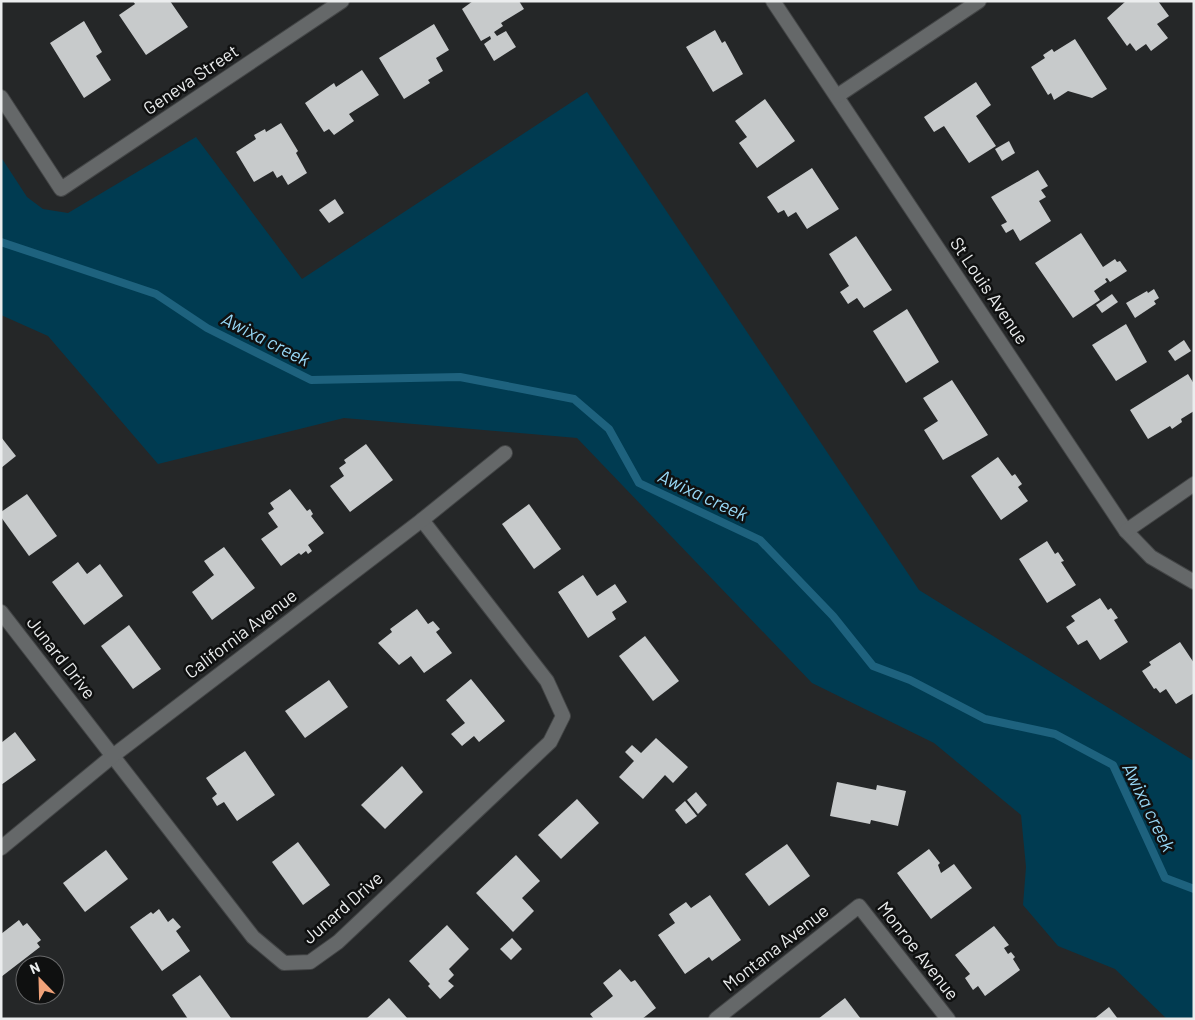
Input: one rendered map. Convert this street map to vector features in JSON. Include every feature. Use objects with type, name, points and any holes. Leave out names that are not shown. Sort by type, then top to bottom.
[{"type":"street","name":"Geneva Street","points":[[1,97],[61,189],[342,1]]},
{"type":"street","name":"St Louis Avenue","points":[[773,1],[1126,531],[1151,557],[1194,582]]},
{"type":"street","points":[[837,96],[979,1]]},
{"type":"street","name":"California Avenue","points":[[1,848],[114,755],[422,520],[505,453]]},
{"type":"street","points":[[1126,531],[1194,484]]},
{"type":"street","name":"Junard Drive","points":[[1,612],[114,755],[252,937],[284,963],[310,962],[338,942],[550,742],[563,716],[547,681],[422,520]]},
{"type":"street","name":"Montana Avenue","points":[[716,1019],[859,906]]},
{"type":"street","name":"Monroe Avenue","points":[[859,906],[948,1019]]},
{"type":"shaded area","points":[[587,92],[919,590],[1194,761],[1194,1019],[1167,1019],[1115,969],[1058,946],[1023,905],[1026,867],[1021,815],[934,743],[812,683],[577,438],[344,418],[158,464],[48,336],[1,315],[1,157],[27,197],[43,209],[68,213],[196,137],[302,279]]},
{"type":"building","points":[[133,1],[170,1],[188,27],[146,55],[119,15],[135,4]]},
{"type":"building","points":[[473,1],[519,1],[524,9],[501,23],[503,26],[494,32],[497,36],[506,31],[516,47],[494,61],[484,44],[491,39],[490,36],[481,41],[462,9]]},
{"type":"building","points":[[1126,1],[1158,1],[1169,16],[1157,24],[1168,38],[1151,51],[1146,44],[1136,51],[1130,43],[1127,46],[1107,18]]},
{"type":"building","points":[[84,21],[102,52],[96,56],[111,80],[84,98],[50,43]]},
{"type":"building","points":[[434,24],[449,50],[436,58],[443,71],[428,80],[430,83],[404,99],[379,58]]},
{"type":"building","points":[[715,30],[722,43],[725,41],[743,74],[713,92],[686,47]]},
{"type":"building","points":[[1075,39],[1107,89],[1092,98],[1068,91],[1054,100],[1051,93],[1048,95],[1031,67],[1045,58],[1043,55],[1052,49],[1054,52]]},
{"type":"building","points":[[362,70],[379,95],[349,114],[354,121],[334,135],[329,129],[324,132],[305,103],[334,83],[336,87]]},
{"type":"building","points":[[976,82],[991,105],[976,116],[996,146],[969,163],[944,126],[934,132],[924,117]]},
{"type":"building","points":[[765,99],[795,141],[757,168],[739,143],[747,137],[735,121]]},
{"type":"building","points":[[281,123],[298,151],[296,153],[307,173],[288,185],[282,175],[277,178],[273,171],[254,182],[236,152],[256,139],[254,135],[265,129],[266,132]]},
{"type":"building","points":[[1009,141],[1015,153],[1002,161],[995,149]]},
{"type":"building","points":[[812,168],[839,209],[807,229],[796,212],[788,217],[784,210],[778,213],[767,197]]},
{"type":"building","points":[[1038,170],[1048,186],[1041,190],[1046,197],[1039,201],[1051,221],[1020,241],[1013,229],[1006,233],[1001,225],[1007,222],[991,197]]},
{"type":"building","points":[[335,199],[344,213],[329,223],[319,210]]},
{"type":"building","points":[[1081,233],[1103,267],[1115,259],[1117,262],[1120,261],[1127,271],[1110,282],[1107,278],[1105,279],[1107,282],[1094,291],[1100,300],[1073,318],[1035,263]]},
{"type":"building","points":[[856,236],[892,290],[864,308],[857,298],[848,304],[840,292],[849,286],[829,254]]},
{"type":"building","points":[[1154,289],[1159,298],[1154,301],[1156,304],[1135,318],[1126,303]]},
{"type":"building","points":[[1112,294],[1118,302],[1102,313],[1096,305]]},
{"type":"building","points":[[907,309],[939,362],[906,383],[873,331]]},
{"type":"building","points":[[1126,324],[1147,362],[1116,381],[1092,345]]},
{"type":"building","points":[[1184,340],[1191,351],[1175,361],[1168,351]]},
{"type":"building","points":[[1188,374],[1194,384],[1194,411],[1181,419],[1182,422],[1172,429],[1170,426],[1148,439],[1130,410]]},
{"type":"building","points":[[952,380],[988,435],[943,460],[924,430],[938,421],[923,398]]},
{"type":"building","points":[[1,437],[16,456],[1,468]]},
{"type":"building","points":[[366,444],[393,480],[350,512],[330,486],[344,476],[339,468],[346,463],[344,460]]},
{"type":"building","points":[[998,457],[1012,476],[1015,474],[1022,484],[1018,487],[1028,501],[1001,520],[971,476]]},
{"type":"building","points":[[290,489],[307,511],[310,509],[313,514],[311,516],[324,533],[308,545],[312,551],[308,554],[306,551],[301,555],[299,553],[281,566],[261,539],[278,527],[268,513],[274,509],[270,503]]},
{"type":"building","points":[[27,494],[57,536],[29,556],[1,517],[1,512]]},
{"type":"building","points":[[529,504],[561,549],[534,569],[502,524]]},
{"type":"building","points":[[1047,541],[1055,554],[1058,552],[1064,561],[1061,562],[1076,585],[1047,603],[1019,559]]},
{"type":"building","points":[[224,547],[255,588],[212,620],[192,592],[214,575],[204,561]]},
{"type":"building","points":[[78,562],[87,574],[100,564],[123,596],[84,625],[52,582]]},
{"type":"building","points":[[583,575],[597,596],[615,584],[627,602],[612,612],[616,619],[588,638],[558,592]]},
{"type":"building","points":[[1100,598],[1108,610],[1111,608],[1118,618],[1114,620],[1128,642],[1100,660],[1087,640],[1078,645],[1066,627],[1075,621],[1071,616]]},
{"type":"building","points":[[417,609],[428,624],[433,621],[440,629],[436,632],[452,653],[424,673],[411,656],[399,665],[378,643],[392,632],[390,629]]},
{"type":"building","points":[[129,625],[161,669],[133,689],[101,646]]},
{"type":"building","points":[[645,636],[679,681],[653,701],[619,656]]},
{"type":"building","points":[[1180,642],[1194,663],[1194,693],[1176,704],[1166,689],[1160,693],[1156,688],[1154,689],[1142,671],[1151,665],[1149,662]]},
{"type":"building","points":[[471,679],[505,721],[479,742],[474,736],[462,746],[451,734],[465,723],[446,700]]},
{"type":"building","points":[[329,680],[348,707],[305,738],[285,711]]},
{"type":"building","points":[[15,732],[36,760],[1,785],[1,743]]},
{"type":"building","points":[[656,738],[688,767],[673,783],[665,775],[643,799],[619,777],[634,761],[625,752],[632,745],[641,753]]},
{"type":"building","points":[[245,751],[275,795],[237,821],[224,802],[217,806],[212,798],[217,794],[206,778]]},
{"type":"building","points":[[402,766],[423,792],[385,829],[361,805]]},
{"type":"building","points":[[837,782],[876,790],[877,785],[906,791],[898,826],[871,820],[870,824],[830,816]]},
{"type":"building","points":[[696,792],[707,805],[698,814],[687,800]]},
{"type":"building","points":[[577,799],[599,823],[561,859],[538,835]]},
{"type":"building","points":[[685,801],[697,816],[686,824],[675,810]]},
{"type":"building","points":[[298,842],[330,885],[303,905],[272,862]]},
{"type":"building","points":[[787,844],[810,876],[769,906],[745,874]]},
{"type":"building","points":[[929,849],[940,863],[938,865],[941,873],[954,864],[972,888],[931,919],[897,873]]},
{"type":"building","points":[[106,850],[128,879],[85,912],[63,883]]},
{"type":"building","points":[[516,855],[540,881],[522,898],[534,911],[513,932],[476,893]]},
{"type":"building","points":[[710,895],[741,940],[712,961],[709,957],[685,974],[658,935],[675,923],[669,914],[686,902],[691,908]]},
{"type":"building","points":[[159,909],[168,922],[173,918],[181,927],[176,931],[190,951],[162,971],[130,927],[151,912],[153,914]]},
{"type":"building","points":[[19,920],[23,926],[27,923],[41,940],[37,943],[40,947],[30,955],[15,955],[15,966],[1,977],[1,934]]},
{"type":"building","points":[[447,925],[469,949],[449,969],[454,975],[448,981],[454,986],[440,999],[428,986],[430,984],[409,961]]},
{"type":"building","points":[[994,926],[1009,945],[1004,948],[1008,954],[1011,952],[1015,957],[1013,959],[1020,970],[985,996],[978,986],[973,990],[965,978],[970,974],[955,955]]},
{"type":"building","points":[[512,938],[522,949],[511,960],[500,949]]},
{"type":"building","points":[[620,969],[631,982],[635,980],[656,1008],[642,1019],[594,1019],[590,1014],[613,996],[603,983]]},
{"type":"building","points":[[200,975],[231,1018],[188,1019],[172,995]]},
{"type":"building","points":[[389,998],[408,1019],[366,1019]]},
{"type":"building","points":[[845,998],[861,1019],[818,1019]]},
{"type":"building","points":[[1109,1007],[1118,1019],[1094,1019]]},
{"type":"waterway","name":"Awixa creek","points":[[1,242],[156,294],[207,328],[311,380],[460,377],[574,399],[609,429],[639,483],[760,540],[833,616],[873,666],[910,680],[985,719],[1055,734],[1113,765],[1165,878],[1194,889]]}]
